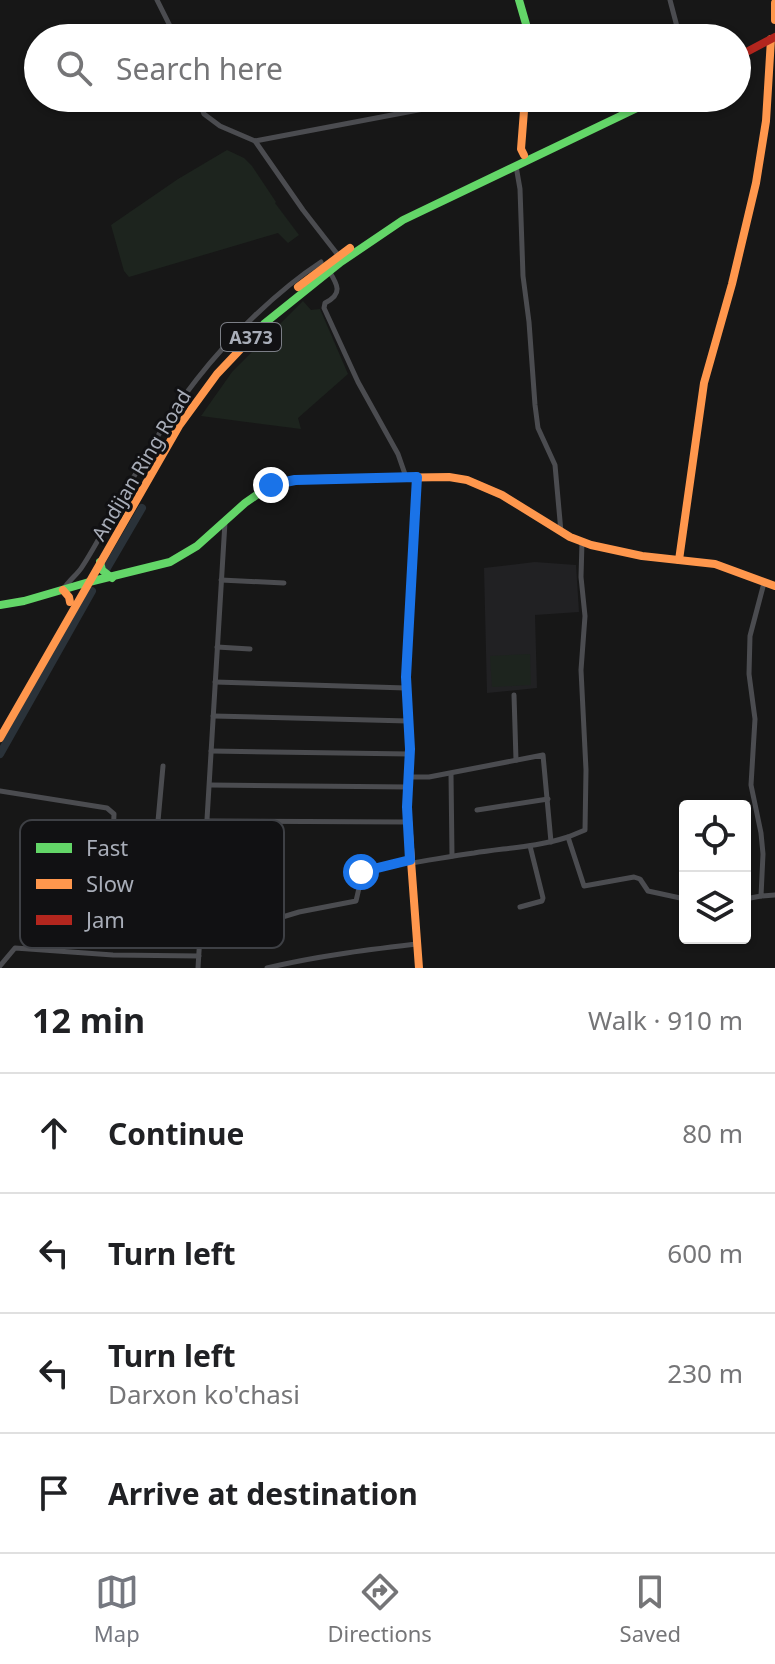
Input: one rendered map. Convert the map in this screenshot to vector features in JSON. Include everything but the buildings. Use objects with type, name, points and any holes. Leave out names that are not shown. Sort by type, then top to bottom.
[{"type":"main road","points":[[519,0],[526,24]]},
{"type":"main road","points":[[775,3],[775,20]]},
{"type":"main road","points":[[751,47],[774,36]]},
{"type":"main road","points":[[679,560],[704,383],[756,183],[774,36]]},
{"type":"main road","points":[[524,112],[521,149],[524,155]]},
{"type":"main road","name":"Andijan Ring Road","points":[[0,727],[70,602],[100,562],[113,528],[197,400],[243,345],[338,255],[406,213],[615,112]]},
{"type":"main road","name":"Andijan Ring Road","points":[[0,738],[85,583],[144,466],[194,395],[235,345],[288,295],[327,266],[403,220],[628,112]]},
{"type":"main road","points":[[0,605],[170,562],[197,546],[245,503],[271,485],[295,480],[406,477],[467,480],[502,495],[582,542],[642,556],[715,564],[775,586]]},
{"type":"main road","points":[[417,477],[406,688],[410,754],[408,822],[419,968]]},
{"type":"main road","points":[[100,562],[102,570],[112,578]]},
{"type":"main road","points":[[63,590],[70,602]]},
{"type":"street","points":[[157,0],[169,24]]},
{"type":"street","points":[[670,0],[676,24]]},
{"type":"street","points":[[203,112],[220,126],[255,141],[288,191],[338,255]]},
{"type":"street","points":[[255,141],[408,112]]},
{"type":"street","points":[[516,165],[535,405],[538,428],[555,465],[561,532]]},
{"type":"street","points":[[327,266],[338,286],[324,308],[358,382],[398,454],[406,477]]},
{"type":"street","points":[[207,820],[225,522]]},
{"type":"street","points":[[63,590],[113,528]]},
{"type":"street","points":[[284,917],[356,901],[361,872],[410,862],[530,846],[585,830],[582,542]]},
{"type":"street","points":[[221,580],[284,583]]},
{"type":"street","points":[[761,896],[762,844],[751,785],[755,719],[749,674],[750,636],[764,583]]},
{"type":"street","points":[[217,647],[250,649]]},
{"type":"street","points":[[215,682],[406,688]]},
{"type":"street","points":[[514,695],[516,760]]},
{"type":"street","points":[[213,716],[408,721]]},
{"type":"street","points":[[211,751],[410,754]]},
{"type":"street","points":[[209,785],[409,782],[543,755],[551,842]]},
{"type":"street","points":[[158,820],[163,766]]},
{"type":"street","points":[[451,774],[452,856]]},
{"type":"street","points":[[0,791],[107,808],[114,814],[114,820]]},
{"type":"street","points":[[477,810],[548,799]]},
{"type":"street","points":[[284,821],[408,822]]},
{"type":"street","points":[[568,837],[584,886],[634,877],[640,879],[648,891],[679,898]]},
{"type":"street","points":[[520,907],[543,899],[530,846]]},
{"type":"street","points":[[751,898],[775,895]]},
{"type":"street","points":[[267,968],[335,954],[417,944]]},
{"type":"street","points":[[0,966],[15,948],[113,955],[199,956]]},
{"type":"street","points":[[198,968],[200,948]]},
{"type":"shaded area","points":[[227,150],[244,158],[252,166],[299,235],[288,243],[278,233],[129,277],[124,271],[111,225]]},
{"type":"shaded area","points":[[303,301],[311,310],[320,309],[348,374],[298,418],[301,429],[201,416],[232,372]]},
{"type":"shaded area","points":[[535,562],[576,565],[579,612],[535,615],[537,688],[487,693],[484,568]]},
{"type":"shaded area","points":[[530,654],[531,685],[492,687],[490,656]]},
{"type":"waterway","points":[[107,568],[142,508]]},
{"type":"waterway","points":[[0,754],[92,591]]},
{"type":"traffic: fast","points":[[519,0],[526,24]]},
{"type":"traffic: fast","points":[[253,336],[341,262],[403,220],[629,112]]},
{"type":"traffic: fast","points":[[0,605],[170,562],[197,546],[245,503],[271,485],[314,479]]},
{"type":"traffic: fast","points":[[100,562],[102,570],[112,578]]},
{"type":"traffic: slow","points":[[775,3],[775,20]]},
{"type":"traffic: slow","points":[[679,560],[704,383],[756,183],[766,121],[771,39]]},
{"type":"traffic: slow","points":[[524,112],[521,149],[524,155]]},
{"type":"traffic: slow","points":[[298,287],[350,248]]},
{"type":"traffic: slow","points":[[0,738],[179,426],[217,374],[253,336]]},
{"type":"traffic: slow","points":[[417,477],[406,677],[410,749],[407,807],[419,968]]},
{"type":"traffic: slow","points":[[314,479],[449,477],[467,480],[502,495],[570,537],[591,545],[642,556],[715,564],[775,586]]},
{"type":"traffic: slow","points":[[63,590],[70,602]]},
{"type":"traffic: jam","points":[[751,50],[775,37]]},
{"type":"route","points":[[271,485],[295,480],[417,477],[406,677],[410,749],[407,807],[410,860],[361,872]]}]
